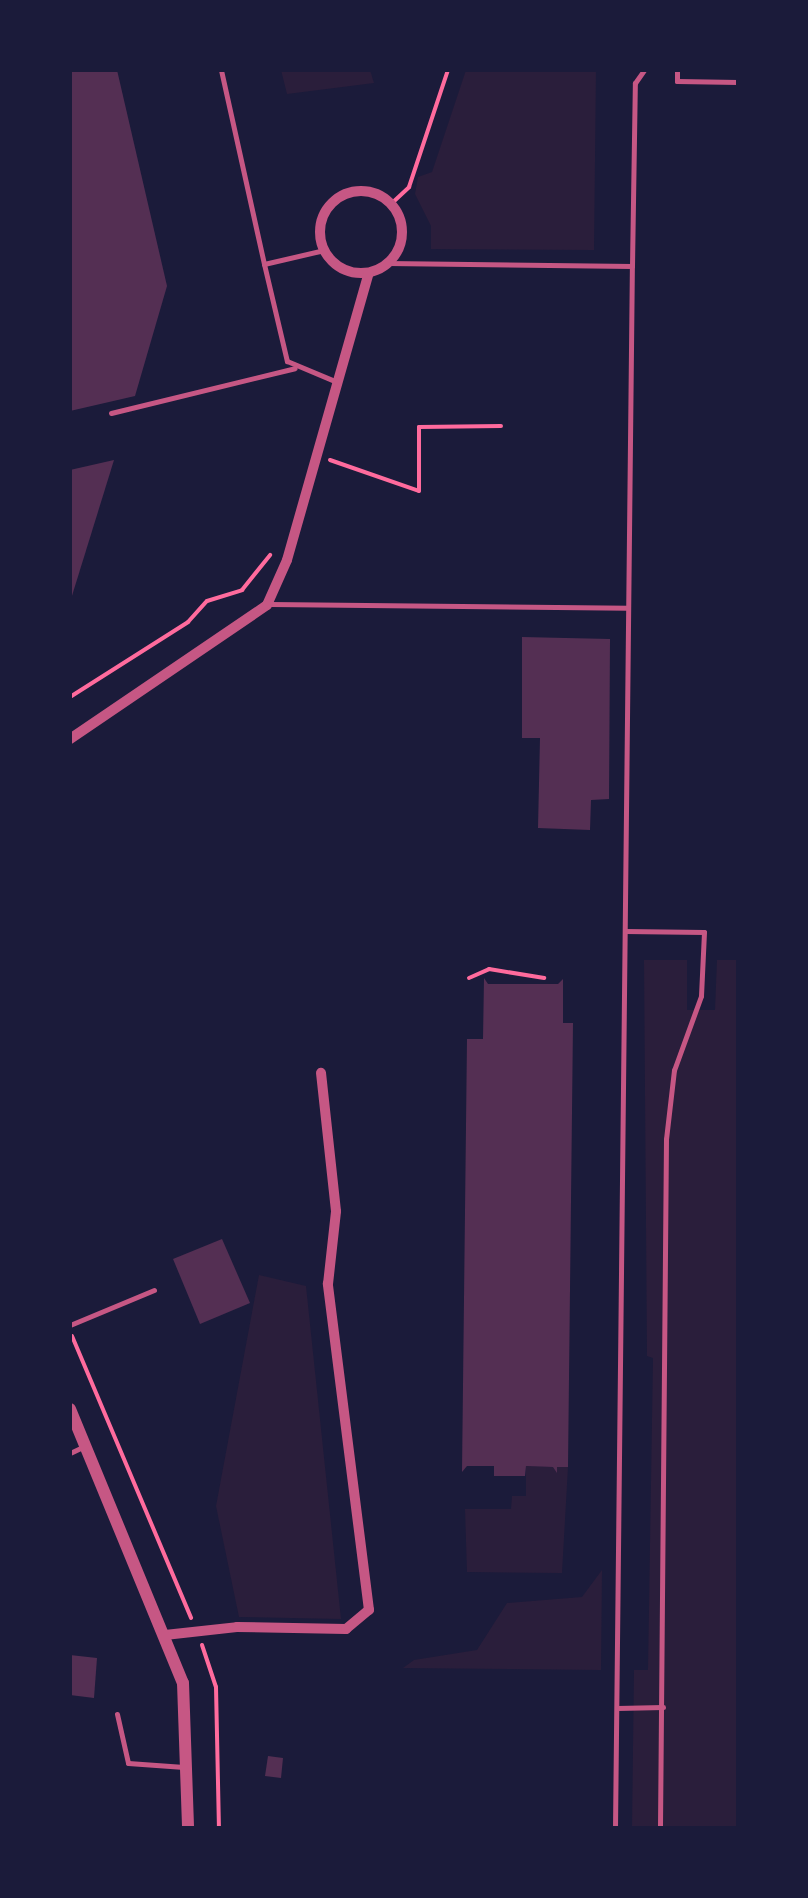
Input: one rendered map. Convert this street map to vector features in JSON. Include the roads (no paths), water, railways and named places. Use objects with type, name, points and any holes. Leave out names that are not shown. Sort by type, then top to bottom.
[{"type":"street","points":[[365,191],[391,204],[401,240],[387,263],[369,273],[348,272],[324,250],[322,217],[337,198],[365,191]]},
{"type":"street","points":[[70,739],[268,604],[288,560],[369,273]]},
{"type":"street","points":[[165,1635],[346,1629],[369,1610],[328,1284],[336,1211],[322,1072]]},
{"type":"street","points":[[70,1409],[184,1683],[188,1828]]},
{"type":"lane","points":[[221,70],[287,362],[337,382]]},
{"type":"lane","points":[[615,1828],[635,70]]},
{"type":"lane","points":[[635,83],[644,70]]},
{"type":"lane","points":[[677,70],[677,81],[738,82]]},
{"type":"lane","points":[[264,264],[324,250]]},
{"type":"lane","points":[[387,263],[632,266]]},
{"type":"lane","points":[[111,413],[295,368]]},
{"type":"lane","points":[[268,604],[628,608]]},
{"type":"lane","points":[[625,931],[704,932],[701,996],[674,1070],[666,1138],[660,1828]]},
{"type":"lane","points":[[70,1328],[154,1290]]},
{"type":"lane","points":[[70,1453],[86,1446]]},
{"type":"lane","points":[[616,1708],[664,1708]]},
{"type":"lane","points":[[117,1714],[128,1764],[188,1766]]}]
